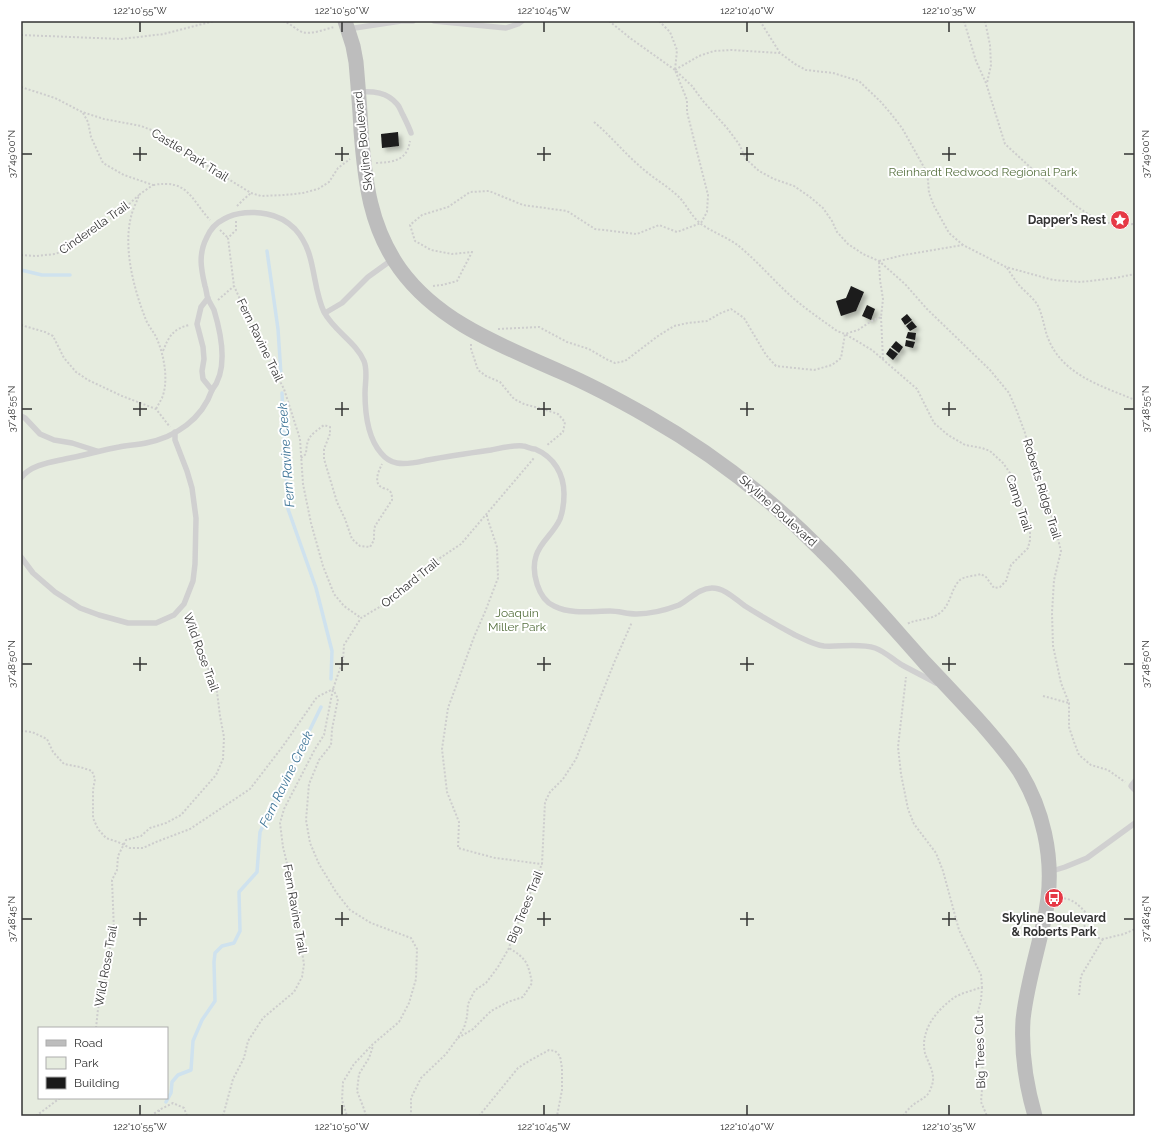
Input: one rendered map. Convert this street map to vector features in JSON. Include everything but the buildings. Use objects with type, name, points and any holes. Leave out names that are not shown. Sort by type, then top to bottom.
[{"type":"main road","name":"Skyline Boulevard","points":[[346,25],[353,46],[356,62],[363,163],[369,200],[376,224],[393,259],[414,286],[455,321],[491,341],[581,381],[648,416],[711,455],[754,489],[801,530],[845,574],[991,735],[1020,772],[1036,802],[1042,820],[1048,853],[1049,872],[1049,897],[1023,1021],[1023,1055],[1029,1096],[1035,1116]]},
{"type":"lane","points":[[346,25],[414,21]]},
{"type":"lane","points":[[434,21],[506,28],[522,21]]},
{"type":"lane","points":[[358,92],[380,93],[388,96],[397,104],[409,126],[411,133]]},
{"type":"lane","points":[[21,478],[23,475],[35,468],[48,463],[121,446],[148,443],[175,432],[189,424],[209,400],[212,390],[217,384],[220,376],[222,362],[222,346],[216,319],[212,305],[208,298],[201,268],[203,244],[215,225],[224,219],[235,215],[250,213],[269,214],[276,216],[290,224],[306,243],[318,294],[325,313],[337,330],[353,345],[365,364],[365,395],[368,419],[375,446],[385,457],[396,463],[410,463],[455,455],[524,446],[540,451],[551,459],[560,471],[564,485],[564,504],[560,519],[541,546],[535,558],[534,572],[537,585],[542,596],[551,605],[566,610],[585,612],[613,611],[635,614],[658,612],[680,604],[704,588],[717,588],[729,594],[745,606],[772,622],[810,642],[822,646],[856,645],[875,648],[907,668],[951,690]]},
{"type":"lane","points":[[325,313],[342,303],[368,277],[393,259]]},
{"type":"lane","points":[[208,298],[201,307],[197,324],[203,347],[203,379],[212,390]]},
{"type":"lane","points":[[21,416],[25,418],[40,434],[54,440],[72,443],[98,452]]},
{"type":"lane","points":[[21,557],[33,573],[55,592],[80,608],[128,623],[156,623],[174,616],[184,604],[193,581],[196,518],[192,488],[175,440],[175,432]]},
{"type":"lane","points":[[1049,872],[1087,858],[1135,823]]},
{"type":"path","points":[[21,35],[121,39],[164,34],[214,21]]},
{"type":"path","points":[[283,21],[303,32],[314,32],[346,25]]},
{"type":"path","name":"Roberts Ridge Trail","points":[[609,21],[675,70],[692,86],[703,102],[727,128],[739,144],[746,159],[759,171],[774,179],[794,186],[810,197],[823,208],[832,221],[837,232],[848,244],[863,254],[879,261],[905,284],[926,309],[990,370],[1009,394],[1025,433],[1032,461],[1054,523],[1060,551],[1054,580],[1052,613],[1053,640],[1061,683],[1069,703],[1069,727],[1080,754],[1091,765],[1108,770],[1134,785]]},
{"type":"path","points":[[414,286],[442,286],[457,281],[472,252],[452,254],[431,250],[415,241],[410,225],[422,215],[448,207],[470,192],[489,191],[523,204],[567,211],[595,229],[637,234],[659,225],[677,232],[701,223],[707,212],[708,195],[687,112],[687,100],[675,70],[676,50],[670,32],[659,21]]},
{"type":"path","points":[[760,21],[780,53],[795,64],[806,70],[832,73],[859,81],[876,97],[902,128],[925,169],[929,193],[934,206],[949,233],[963,245],[1006,267],[1053,280],[1081,282],[1135,274]]},
{"type":"path","points":[[964,21],[976,61],[986,84],[1005,144],[1076,206],[1094,218],[1114,225],[1135,224]]},
{"type":"path","points":[[985,21],[990,45],[991,65],[986,84]]},
{"type":"path","points":[[675,70],[698,56],[714,51],[731,50],[780,53]]},
{"type":"path","name":"Castle Park Trail","points":[[21,87],[55,98],[82,112],[104,119],[141,126],[160,133],[212,169],[251,193],[261,196],[303,193],[318,189],[329,182],[338,168],[350,159],[350,153]]},
{"type":"path","points":[[82,112],[88,122],[91,137],[103,163],[124,175],[153,185],[164,183],[178,186],[187,191],[204,214],[215,225]]},
{"type":"path","points":[[594,122],[648,174],[667,186],[681,199],[689,211],[701,223],[739,246],[792,297],[837,331],[872,350],[883,359]]},
{"type":"path","points":[[376,163],[398,160],[409,150],[411,133]]},
{"type":"path","name":"Cinderella Trail","points":[[21,255],[36,256],[55,254],[63,251],[79,238],[118,214],[153,185]]},
{"type":"path","points":[[235,215],[236,207],[251,193]]},
{"type":"path","points":[[140,195],[130,219],[128,249],[133,278],[139,299],[147,322],[156,337],[162,352],[165,368],[165,383],[162,398],[156,409]]},
{"type":"path","name":"Fern Ravine Trail","points":[[235,215],[236,230],[228,238],[234,286],[242,309],[284,389],[300,439],[305,492],[311,523],[323,566],[334,594],[344,606],[361,618]]},
{"type":"path","points":[[883,359],[881,317],[883,299],[879,261],[904,255],[963,245]]},
{"type":"path","points":[[1006,267],[1018,284],[1038,304],[1044,320],[1047,337],[1055,352],[1068,367],[1085,378],[1135,400]]},
{"type":"path","points":[[212,305],[234,286]]},
{"type":"path","points":[[492,329],[539,327],[567,342],[589,349],[615,363],[625,361],[674,326],[707,321],[731,309],[744,318],[766,354],[776,366],[814,370],[832,365],[841,358],[845,334]]},
{"type":"path","points":[[845,334],[858,330],[881,317]]},
{"type":"path","points":[[162,352],[168,338],[176,330],[188,325],[197,324]]},
{"type":"path","points":[[21,325],[53,336],[64,358],[76,372],[88,380],[122,396],[156,409],[175,432]]},
{"type":"path","name":"Orchard Trail","points":[[333,689],[343,660],[344,645],[361,618],[388,602],[409,586],[425,568],[462,544],[540,451],[563,432],[565,422],[558,414],[524,404],[514,399],[500,382],[486,376],[478,370],[471,349],[472,330]]},
{"type":"path","name":"Camp Trail","points":[[883,359],[917,389],[934,423],[948,435],[965,445],[990,451],[1003,463],[1010,473],[1030,532],[1028,548],[1011,565],[1006,581],[1000,587],[994,588],[981,574],[967,577],[960,580],[942,612],[934,617],[913,621],[896,631]]},
{"type":"path","points":[[301,458],[306,454],[307,442],[311,435],[324,425],[330,427],[330,434],[324,449],[324,459],[337,502],[345,518],[352,540],[360,546],[370,547],[374,540],[375,526],[392,500],[392,494],[378,484],[377,479],[385,457]]},
{"type":"path","points":[[487,514],[486,517],[497,547],[498,578],[474,637],[448,708],[442,749],[447,792],[459,822],[458,848],[495,858],[542,864]]},
{"type":"path","name":"Wild Rose Trail","points":[[96,1027],[98,1009],[114,931],[112,880],[117,870],[118,856],[123,845],[126,840],[141,836],[150,828],[166,823],[181,815],[216,775],[223,759],[224,737],[217,692],[184,604]]},
{"type":"path","name":"Big Trees Trail","points":[[410,1116],[412,1114],[411,1098],[421,1078],[446,1054],[457,1039],[464,1028],[468,1004],[476,990],[486,983],[498,967],[509,948],[542,864],[545,802],[550,792],[564,780],[576,759],[635,614]]},
{"type":"path","points":[[903,1116],[913,1105],[928,1095],[933,1083],[933,1073],[925,1052],[924,1040],[928,1026],[937,1014],[951,1000],[962,994],[982,987],[981,974],[959,930],[943,872],[936,853],[914,824],[908,809],[901,774],[898,747],[907,668]]},
{"type":"path","points":[[21,731],[32,732],[47,740],[53,752],[64,764],[92,771],[95,779],[93,790],[93,818],[98,829],[106,838],[130,848],[143,848],[190,829],[250,789],[283,746],[317,697],[333,689],[338,699],[332,729],[331,745],[319,760],[309,784],[306,820],[310,843],[319,864],[336,892],[350,910],[371,922],[411,938],[417,949],[416,979],[409,1003],[399,1022],[373,1044],[354,1064],[343,1082],[342,1100],[346,1116]]},
{"type":"path","name":"Fern Ravine Trail","points":[[223,1116],[233,1079],[244,1058],[248,1041],[263,1018],[294,992],[302,977],[304,964],[301,946],[294,922],[295,897],[283,846],[280,823],[284,808],[324,735],[333,689]]},
{"type":"path","points":[[1043,696],[1069,703]]},
{"type":"path","points":[[1049,897],[1066,898],[1078,904],[1087,914],[1084,926],[1091,936],[1103,939],[1124,934],[1135,929]]},
{"type":"path","points":[[1079,995],[1081,976],[1103,939]]},
{"type":"path","points":[[457,1039],[473,1029],[491,1011],[508,1002],[523,997],[532,983],[529,968],[522,956],[509,948]]},
{"type":"path","name":"Big Trees Cut","points":[[982,987],[978,1012],[978,1038],[982,1058],[983,1077],[981,1102],[987,1116]]},
{"type":"path","points":[[366,1116],[357,1091],[357,1085],[359,1074],[369,1058],[373,1044]]},
{"type":"path","points":[[479,1116],[518,1068],[549,1050],[555,1051],[560,1056],[562,1068],[562,1090],[557,1116]]},
{"type":"path","points":[[36,1116],[59,1099]]},
{"type":"path","points":[[151,1116],[173,1103],[184,1108],[187,1116]]},
{"type":"path","points":[[159,1110],[159,1116]]},
{"type":"green space","name":"Joaquin Miller Park","points":[[21,21],[1135,21],[1135,1116],[21,1116]]},
{"type":"waterway","name":"Fern Ravine Creek","points":[[267,251],[278,329],[281,375]]},
{"type":"waterway","points":[[21,270],[42,275],[70,275]]},
{"type":"waterway","name":"Fern Ravine Creek","points":[[282,393],[288,509],[316,588],[332,651],[331,679]]},
{"type":"waterway","name":"Fern Ravine Creek","points":[[168,1098],[171,1093],[172,1082],[178,1075],[191,1070],[193,1041],[202,1020],[215,1001],[215,953],[222,946],[234,943],[240,931],[239,892],[257,872],[260,832],[321,707]]},
{"type":"place","name":"Dapper’s Rest","points":[[1120,220]]},
{"type":"place","name":"Skyline Boulevard & Roberts Park","points":[[1054,898]]},
{"type":"park label","name":"Reinhardt Redwood Regional Park","points":[[983,172]]}]
